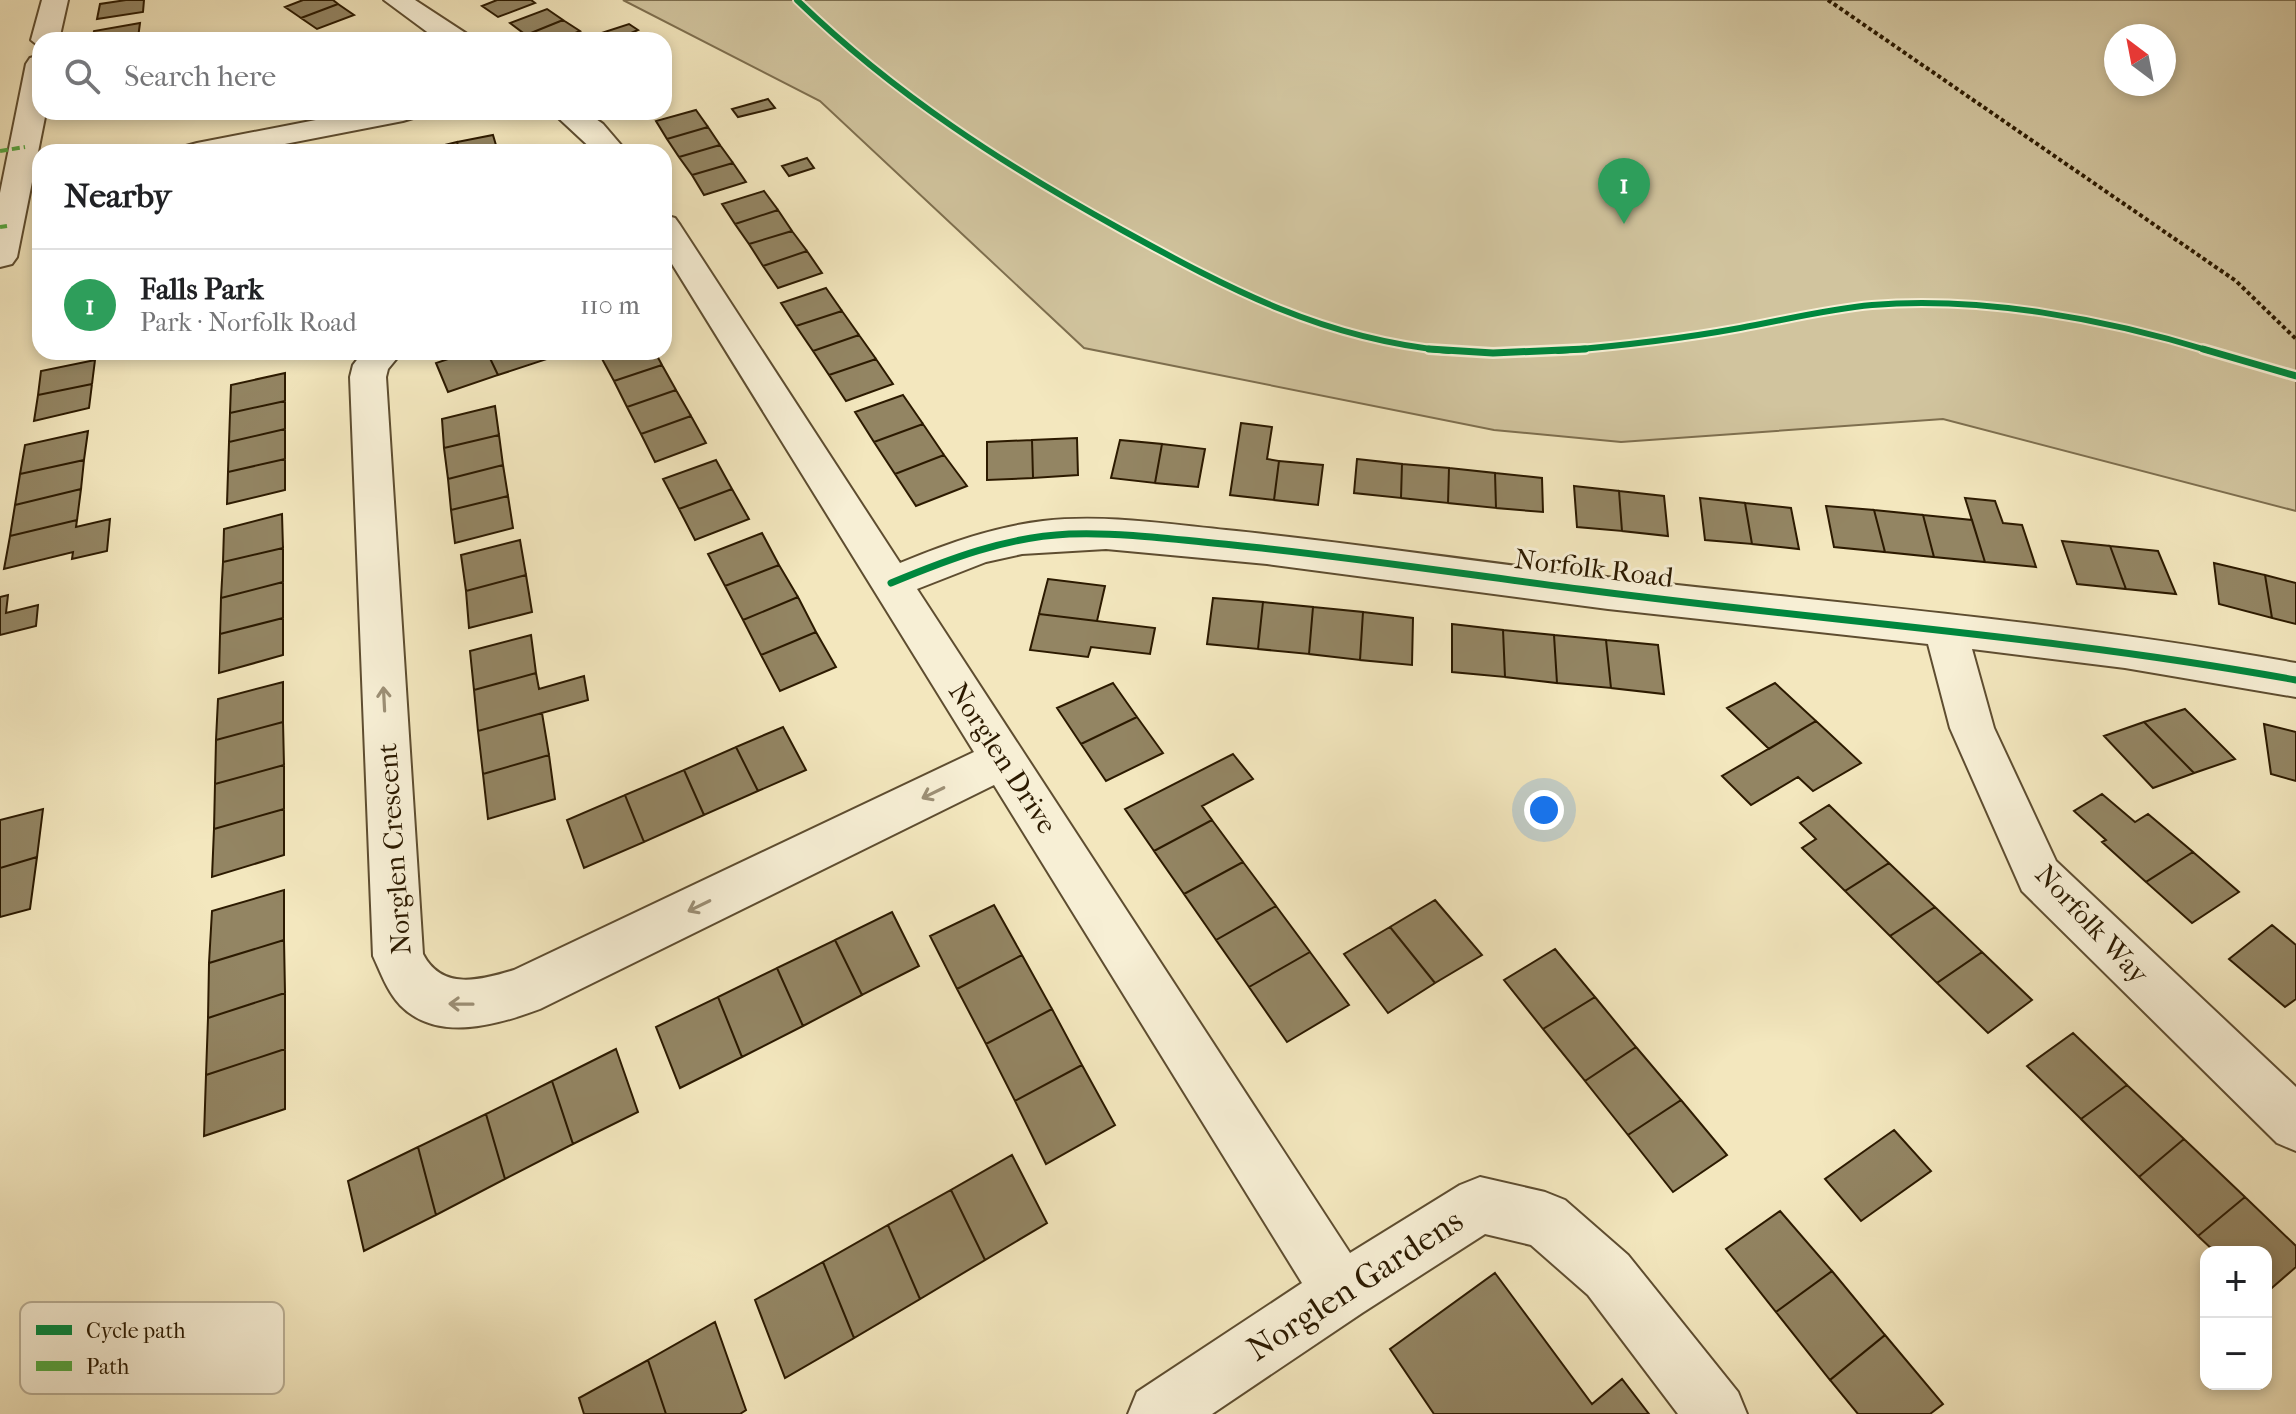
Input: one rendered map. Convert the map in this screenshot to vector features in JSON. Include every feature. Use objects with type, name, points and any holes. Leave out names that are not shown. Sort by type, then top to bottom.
[{"type":"street","points":[[47,32],[55,0]]},
{"type":"street","points":[[397,0],[445,32]]},
{"type":"street","points":[[33,144],[35,120]]},
{"type":"street","points":[[238,144],[362,120]]},
{"type":"street","points":[[578,120],[605,144]]},
{"type":"street","points":[[0,257],[29,182],[32,150]]},
{"type":"street","name":"Norglen Drive","points":[[672,246],[891,583],[1341,1292]]},
{"type":"street","name":"Norglen Crescent","points":[[376,360],[368,377],[398,956],[407,979],[426,996],[450,1005],[483,1004],[522,992],[1003,759]]},
{"type":"street","name":"Norfolk Road","points":[[891,583],[972,549],[1023,538],[1069,534],[1130,536],[1300,552],[1607,593],[2196,660],[2296,680]]},
{"type":"street","name":"Norfolk Way","points":[[1946,631],[1972,728],[2039,876],[2296,1124]]},
{"type":"street","name":"Norglen Gardens","points":[[1159,1414],[1341,1292],[1480,1205],[1545,1220],[1608,1275],[1716,1414]]},
{"type":"path","points":[[1828,0],[2236,281],[2296,339]]},
{"type":"shaded area","points":[[623,0],[2296,0],[2296,511],[1943,419],[1621,442],[1494,430],[1084,348],[820,101]]},
{"type":"building","points":[[144,0],[143,12],[97,19],[100,4]]},
{"type":"building","points":[[303,0],[333,0],[338,4],[301,18],[285,7]]},
{"type":"building","points":[[497,0],[531,0],[535,3],[498,17],[482,6]]},
{"type":"building","points":[[338,4],[354,15],[317,29],[301,18]]},
{"type":"building","points":[[547,9],[563,20],[533,32],[522,32],[510,23]]},
{"type":"building","points":[[563,20],[580,31],[578,32],[533,32]]},
{"type":"building","points":[[140,23],[139,32],[94,31]]},
{"type":"building","points":[[629,24],[638,30],[633,32],[604,32]]},
{"type":"building","points":[[768,99],[775,108],[738,117],[732,109]]},
{"type":"building","points":[[696,110],[708,127],[667,139],[656,121],[672,120],[672,117]]},
{"type":"building","points":[[708,127],[720,145],[679,157],[667,139]]},
{"type":"building","points":[[493,135],[496,144],[458,144]]},
{"type":"building","points":[[720,145],[733,163],[692,175],[679,157]]},
{"type":"building","points":[[807,158],[814,168],[789,176],[782,166]]},
{"type":"building","points":[[733,163],[746,182],[704,195],[692,175]]},
{"type":"building","points":[[764,191],[778,210],[735,224],[722,204]]},
{"type":"building","points":[[778,210],[792,231],[749,244],[735,224]]},
{"type":"building","points":[[792,231],[807,251],[763,266],[749,244]]},
{"type":"building","points":[[807,251],[822,273],[778,288],[763,266]]},
{"type":"building","points":[[826,288],[842,311],[796,326],[781,303]]},
{"type":"building","points":[[842,311],[859,335],[813,351],[796,326]]},
{"type":"building","points":[[859,335],[876,359],[829,375],[813,351]]},
{"type":"building","points":[[876,359],[893,384],[846,401],[829,375]]},
{"type":"building","points":[[95,360],[92,384],[38,395],[41,371]]},
{"type":"building","points":[[445,360],[491,360],[498,375],[448,392],[436,363]]},
{"type":"building","points":[[491,360],[544,360],[498,375]]},
{"type":"building","points":[[603,360],[659,360],[662,365],[614,381]]},
{"type":"building","points":[[662,365],[676,390],[627,407],[614,381]]},
{"type":"building","points":[[285,373],[285,401],[230,413],[231,385]]},
{"type":"building","points":[[92,384],[89,408],[34,421],[38,395]]},
{"type":"building","points":[[676,390],[691,416],[641,434],[627,407]]},
{"type":"building","points":[[903,395],[923,424],[874,442],[855,412]]},
{"type":"building","points":[[285,401],[285,429],[229,442],[230,413]]},
{"type":"building","points":[[495,406],[499,435],[444,448],[442,419]]},
{"type":"building","points":[[691,416],[706,443],[655,462],[641,434]]},
{"type":"building","points":[[1241,423],[1272,427],[1267,459],[1279,461],[1274,500],[1230,495]]},
{"type":"building","points":[[923,424],[944,455],[895,474],[874,442]]},
{"type":"building","points":[[285,429],[285,459],[228,472],[229,442]]},
{"type":"building","points":[[88,431],[84,460],[20,474],[25,445]]},
{"type":"building","points":[[499,435],[503,465],[448,479],[444,448]]},
{"type":"building","points":[[1077,438],[1078,475],[1033,478],[1032,440]]},
{"type":"building","points":[[1032,440],[1033,478],[987,480],[987,442]]},
{"type":"building","points":[[1120,440],[1162,444],[1155,483],[1111,478]]},
{"type":"building","points":[[1162,444],[1205,449],[1198,487],[1155,483]]},
{"type":"building","points":[[944,455],[967,486],[916,506],[895,474]]},
{"type":"building","points":[[285,459],[285,490],[227,504],[228,472]]},
{"type":"building","points":[[1357,459],[1402,464],[1401,498],[1354,493]]},
{"type":"building","points":[[84,460],[81,489],[15,505],[20,474]]},
{"type":"building","points":[[716,460],[732,489],[679,509],[663,479]]},
{"type":"building","points":[[1279,461],[1323,465],[1318,505],[1274,500]]},
{"type":"building","points":[[1402,464],[1449,468],[1448,503],[1401,498]]},
{"type":"building","points":[[503,465],[508,496],[451,510],[448,479]]},
{"type":"building","points":[[1449,468],[1495,473],[1496,508],[1448,503]]},
{"type":"building","points":[[1495,473],[1542,478],[1543,512],[1496,508]]},
{"type":"building","points":[[1574,486],[1619,491],[1622,531],[1577,527]]},
{"type":"building","points":[[81,489],[77,520],[10,536],[15,505]]},
{"type":"building","points":[[732,489],[749,519],[695,540],[679,509]]},
{"type":"building","points":[[1619,491],[1664,496],[1668,536],[1622,531]]},
{"type":"building","points":[[508,496],[513,528],[455,543],[451,510]]},
{"type":"building","points":[[1700,498],[1745,503],[1752,544],[1705,540]]},
{"type":"building","points":[[1965,498],[1995,501],[2003,523],[2022,525],[2036,567],[1985,562]]},
{"type":"building","points":[[1745,503],[1791,508],[1799,549],[1752,544]]},
{"type":"building","points":[[1826,506],[1874,510],[1885,552],[1834,547]]},
{"type":"building","points":[[1874,510],[1923,515],[1934,557],[1885,552]]},
{"type":"building","points":[[282,514],[283,548],[223,562],[224,529]]},
{"type":"building","points":[[1923,515],[1972,520],[1985,562],[1934,557]]},
{"type":"building","points":[[110,519],[107,551],[72,559],[73,552],[4,569],[10,536],[77,520],[76,527]]},
{"type":"building","points":[[762,533],[779,565],[725,586],[708,554]]},
{"type":"building","points":[[520,540],[526,575],[466,591],[461,555]]},
{"type":"building","points":[[2062,541],[2110,546],[2126,589],[2077,584]]},
{"type":"building","points":[[2110,546],[2158,551],[2176,594],[2126,589]]},
{"type":"building","points":[[283,548],[283,582],[221,598],[223,562]]},
{"type":"building","points":[[2214,563],[2265,575],[2272,618],[2219,604]]},
{"type":"building","points":[[779,565],[798,597],[743,620],[725,586]]},
{"type":"building","points":[[526,575],[532,612],[469,628],[466,591]]},
{"type":"building","points":[[2265,575],[2296,583],[2296,624],[2272,618]]},
{"type":"building","points":[[1048,579],[1105,586],[1097,621],[1039,614]]},
{"type":"building","points":[[283,582],[283,618],[220,634],[221,598]]},
{"type":"building","points":[[8,595],[6,613],[38,605],[36,626],[0,635],[0,597]]},
{"type":"building","points":[[798,597],[816,632],[761,655],[743,620]]},
{"type":"building","points":[[1213,598],[1263,602],[1258,649],[1207,644]]},
{"type":"building","points":[[1263,602],[1313,607],[1309,654],[1258,649]]},
{"type":"building","points":[[1313,607],[1363,612],[1360,660],[1309,654]]},
{"type":"building","points":[[1363,612],[1413,618],[1412,665],[1360,660]]},
{"type":"building","points":[[1039,614],[1155,628],[1150,654],[1091,647],[1088,657],[1030,650]]},
{"type":"building","points":[[283,618],[283,655],[219,673],[220,634]]},
{"type":"building","points":[[1452,624],[1503,630],[1505,677],[1452,672]]},
{"type":"building","points":[[1503,630],[1554,635],[1557,683],[1505,677]]},
{"type":"building","points":[[816,632],[836,667],[780,691],[761,655]]},
{"type":"building","points":[[531,635],[536,673],[474,690],[470,651]]},
{"type":"building","points":[[1554,635],[1606,640],[1611,688],[1557,683]]},
{"type":"building","points":[[1606,640],[1658,645],[1664,694],[1611,688]]},
{"type":"building","points":[[536,673],[539,689],[584,676],[588,700],[478,731],[474,690]]},
{"type":"building","points":[[283,682],[283,722],[216,740],[218,699]]},
{"type":"building","points":[[1113,683],[1137,717],[1081,744],[1057,708]]},
{"type":"building","points":[[1775,683],[1816,721],[1769,749],[1727,708]]},
{"type":"building","points":[[2185,709],[2235,759],[2194,773],[2144,722]]},
{"type":"building","points":[[542,713],[549,755],[483,774],[478,731]]},
{"type":"building","points":[[1137,717],[1163,753],[1106,781],[1081,744]]},
{"type":"building","points":[[1816,721],[1861,763],[1813,791],[1798,777],[1751,805],[1722,776]]},
{"type":"building","points":[[283,722],[284,765],[215,784],[216,740]]},
{"type":"building","points":[[2144,722],[2194,773],[2153,788],[2104,736]]},
{"type":"building","points":[[2264,724],[2296,732],[2296,781],[2271,774]]},
{"type":"building","points":[[783,727],[806,770],[758,791],[736,747]]},
{"type":"building","points":[[736,747],[758,791],[704,815],[684,770]]},
{"type":"building","points":[[1233,754],[1253,779],[1202,806],[1212,820],[1154,851],[1125,809]]},
{"type":"building","points":[[549,755],[555,799],[488,819],[483,774]]},
{"type":"building","points":[[284,765],[284,809],[214,829],[215,784]]},
{"type":"building","points":[[684,770],[704,815],[644,842],[625,795]]},
{"type":"building","points":[[2102,794],[2135,822],[2148,814],[2193,852],[2146,882],[2102,842],[2106,840],[2074,811]]},
{"type":"building","points":[[625,795],[644,842],[584,868],[567,820]]},
{"type":"building","points":[[1829,805],[1889,863],[1845,891],[1802,848],[1816,839],[1800,823]]},
{"type":"building","points":[[43,809],[37,857],[0,868],[0,820]]},
{"type":"building","points":[[284,809],[284,855],[212,877],[214,829]]},
{"type":"building","points":[[1212,820],[1243,862],[1184,894],[1154,851]]},
{"type":"building","points":[[2193,852],[2239,892],[2192,923],[2146,882]]},
{"type":"building","points":[[37,857],[30,909],[0,917],[0,868]]},
{"type":"building","points":[[1243,862],[1276,906],[1216,940],[1184,894]]},
{"type":"building","points":[[1889,863],[1935,907],[1890,936],[1845,891]]},
{"type":"building","points":[[284,890],[284,940],[209,963],[212,911]]},
{"type":"building","points":[[1435,900],[1482,955],[1435,983],[1390,927]]},
{"type":"building","points":[[994,905],[1022,955],[957,989],[930,936]]},
{"type":"building","points":[[1276,906],[1310,952],[1249,987],[1216,940]]},
{"type":"building","points":[[1935,907],[1982,952],[1937,983],[1890,936]]},
{"type":"building","points":[[892,912],[919,966],[862,995],[835,940]]},
{"type":"building","points":[[2272,925],[2296,945],[2296,999],[2285,1007],[2229,959]]},
{"type":"building","points":[[1390,927],[1435,983],[1388,1013],[1344,954]]},
{"type":"building","points":[[284,940],[285,993],[208,1018],[209,963]]},
{"type":"building","points":[[835,940],[862,995],[803,1026],[777,968]]},
{"type":"building","points":[[1555,949],[1595,997],[1543,1029],[1504,980]]},
{"type":"building","points":[[1310,952],[1349,1005],[1287,1042],[1249,987]]},
{"type":"building","points":[[1982,952],[2032,1000],[1988,1033],[1937,983]]},
{"type":"building","points":[[1022,955],[1052,1009],[986,1044],[957,989]]},
{"type":"building","points":[[777,968],[803,1026],[742,1057],[718,997]]},
{"type":"building","points":[[285,993],[285,1049],[206,1075],[208,1018]]},
{"type":"building","points":[[718,997],[742,1057],[680,1088],[656,1027]]},
{"type":"building","points":[[1595,997],[1636,1047],[1585,1081],[1543,1029]]},
{"type":"building","points":[[1052,1009],[1082,1065],[1015,1101],[986,1044]]},
{"type":"building","points":[[2073,1033],[2127,1085],[2081,1119],[2027,1066]]},
{"type":"building","points":[[1636,1047],[1681,1100],[1628,1135],[1585,1081]]},
{"type":"building","points":[[285,1049],[285,1109],[204,1136],[206,1075]]},
{"type":"building","points":[[616,1049],[638,1112],[573,1144],[552,1081]]},
{"type":"building","points":[[1082,1065],[1115,1125],[1046,1164],[1015,1101]]},
{"type":"building","points":[[552,1081],[573,1144],[505,1179],[486,1114]]},
{"type":"building","points":[[2127,1085],[2184,1139],[2139,1177],[2081,1119]]},
{"type":"building","points":[[1681,1100],[1727,1155],[1673,1192],[1628,1135]]},
{"type":"building","points":[[486,1114],[505,1179],[436,1215],[418,1147]]},
{"type":"building","points":[[1894,1130],[1931,1171],[1861,1221],[1825,1179]]},
{"type":"building","points":[[2184,1139],[2245,1197],[2198,1236],[2139,1177]]},
{"type":"building","points":[[418,1147],[436,1215],[364,1251],[348,1181]]},
{"type":"building","points":[[1012,1155],[1047,1223],[985,1260],[951,1190]]},
{"type":"building","points":[[951,1190],[985,1260],[920,1299],[888,1225]]},
{"type":"building","points":[[2245,1197],[2296,1246],[2296,1267],[2272,1288],[2272,1246],[2209,1246],[2198,1236]]},
{"type":"building","points":[[1780,1211],[1832,1271],[1776,1312],[1726,1249]]},
{"type":"building","points":[[888,1225],[920,1299],[854,1338],[823,1262]]},
{"type":"building","points":[[823,1262],[854,1338],[785,1378],[755,1300]]},
{"type":"building","points":[[1832,1271],[1885,1335],[1830,1380],[1776,1312]]},
{"type":"building","points":[[1495,1273],[1592,1404],[1622,1379],[1649,1414],[1434,1414],[1390,1349]]},
{"type":"building","points":[[715,1322],[746,1410],[740,1414],[666,1414],[648,1360]]},
{"type":"building","points":[[1885,1335],[1943,1404],[1930,1414],[1858,1414],[1830,1380]]},
{"type":"building","points":[[648,1360],[666,1414],[584,1414],[579,1398]]},
{"type":"marked path","points":[[0,151],[25,147]]},
{"type":"marked path","points":[[0,227],[7,226]]},
{"type":"cycle path","points":[[797,0],[878,74],[921,107],[1013,167],[1180,262],[1292,315],[1350,335],[1435,349],[1531,352],[1662,340],[1872,306],[1945,305],[2091,322],[2185,343],[2296,376]]},
{"type":"cycle path","points":[[891,583],[956,557],[1022,539],[1069,534],[1125,535],[1316,554],[1608,593],[2039,640],[2211,664],[2296,680]]},
{"type":"place","name":"Falls Park","points":[[1624,224]]}]
